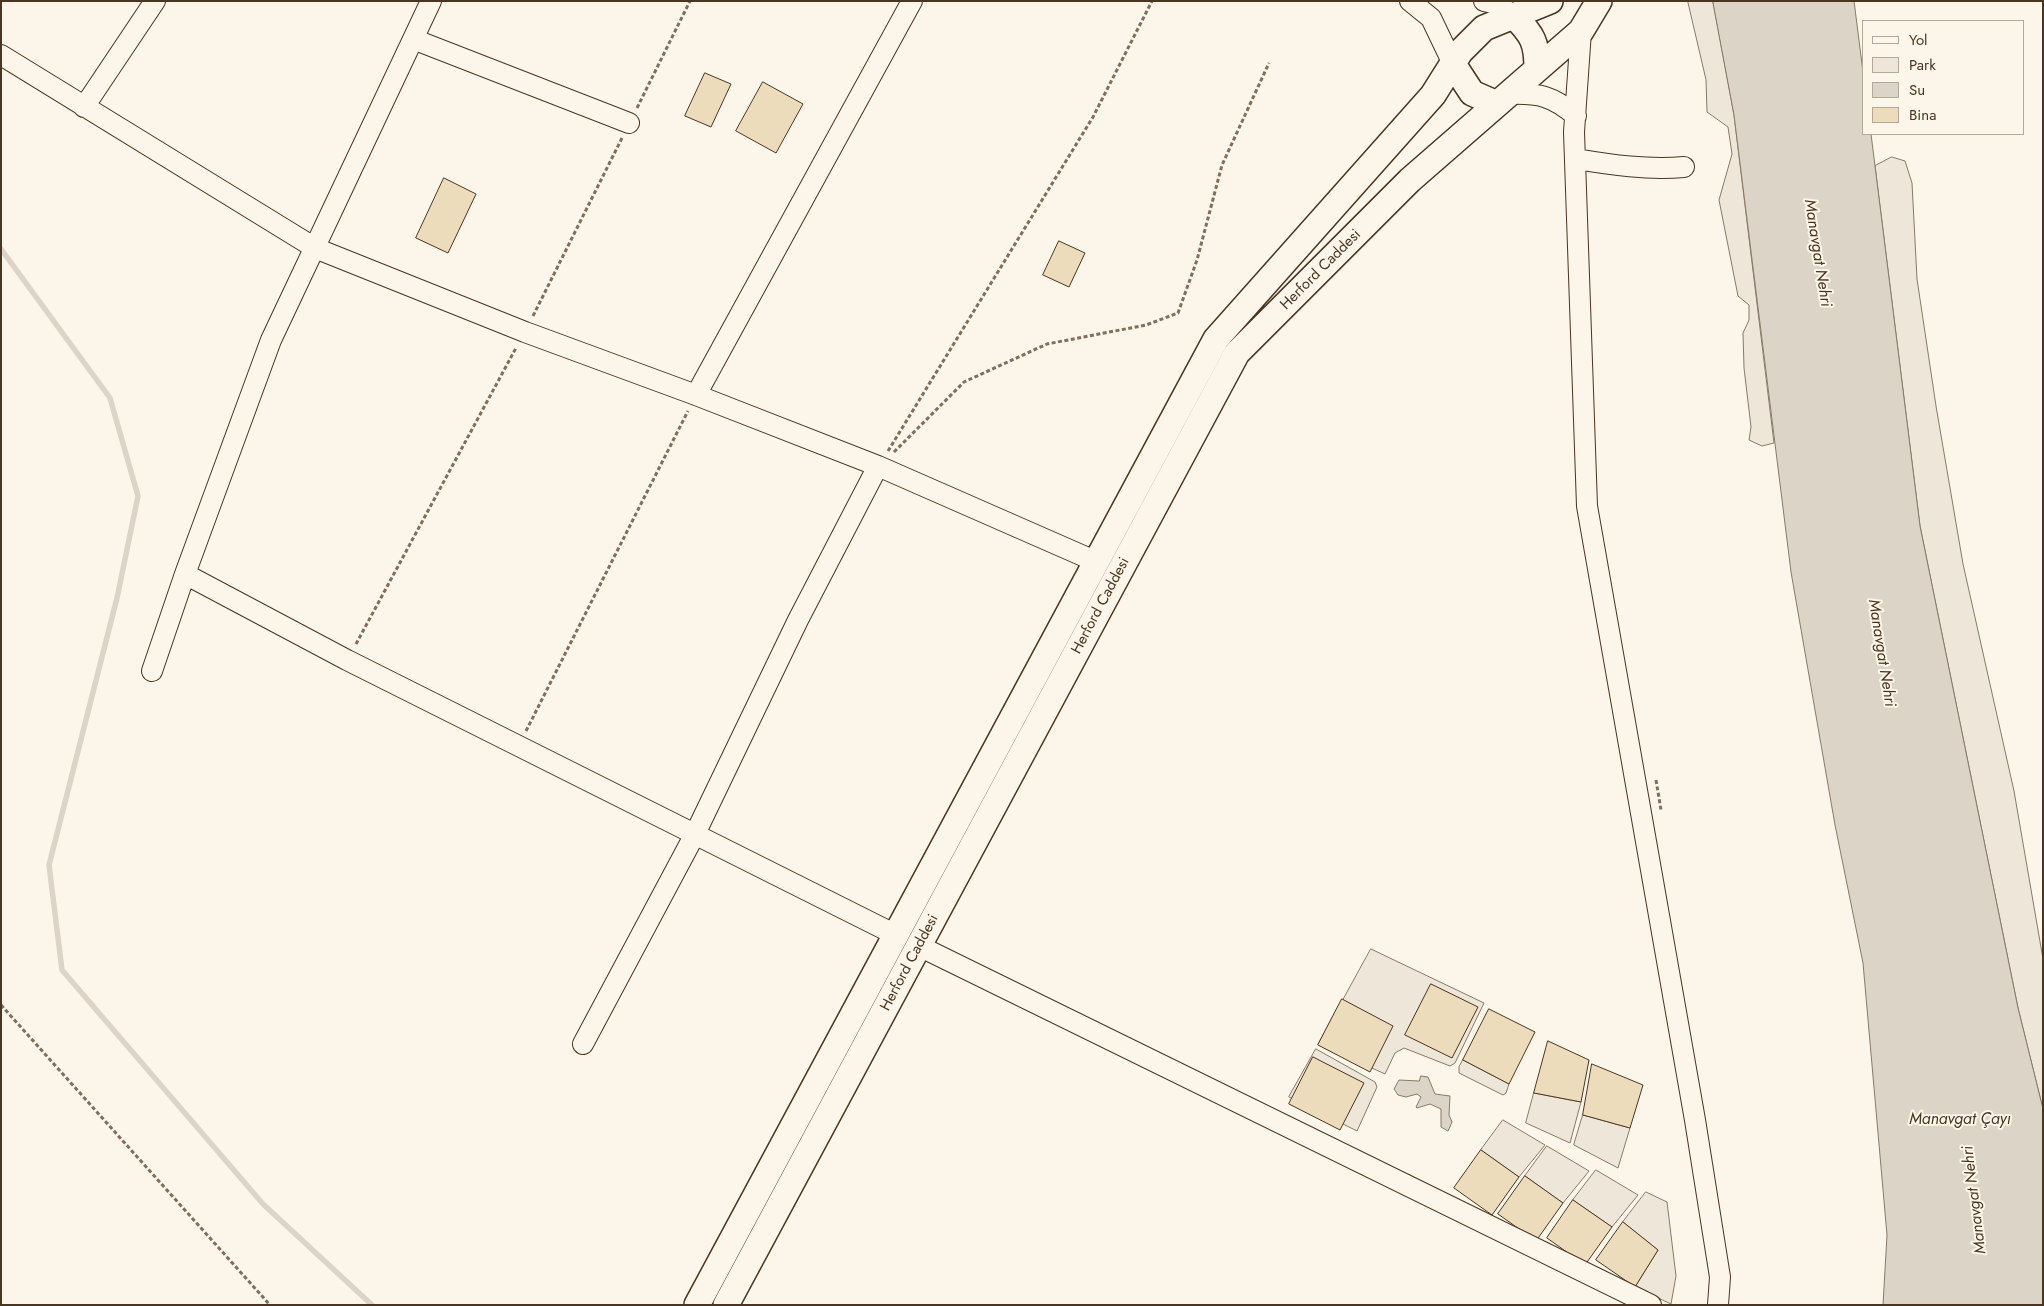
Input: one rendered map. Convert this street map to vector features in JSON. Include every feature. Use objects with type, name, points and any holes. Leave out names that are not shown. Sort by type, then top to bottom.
[{"type":"main road","name":"Herford Caddesi","points":[[697,1305],[1216,339],[1433,95],[1460,52],[1484,28],[1550,1]]},
{"type":"main road","name":"Herford Caddesi","points":[[726,1305],[1237,353],[1410,180],[1581,31],[1600,1]]},
{"type":"main road","points":[[1514,16],[1531,35],[1537,48],[1537,69]]},
{"type":"main road","points":[[1453,64],[1472,93],[1503,99]]},
{"type":"street","points":[[84,107],[155,1]]},
{"type":"street","points":[[152,671],[271,340],[431,1]]},
{"type":"street","points":[[696,395],[912,1]]},
{"type":"street","points":[[1410,1],[1431,18],[1453,64]]},
{"type":"street","points":[[1484,1],[1497,4],[1514,16]]},
{"type":"street","points":[[1581,31],[1576,116],[1576,159],[1587,506],[1695,1120],[1720,1277],[1718,1305]]},
{"type":"street","points":[[413,39],[629,123]]},
{"type":"street","points":[[1,55],[315,248],[525,332],[696,395],[878,466],[1097,562]]},
{"type":"street","points":[[1503,99],[1534,93],[1565,107],[1576,116]]},
{"type":"street","points":[[1576,159],[1622,167],[1684,168]]},
{"type":"street","points":[[583,1044],[695,834],[798,620],[878,466]]},
{"type":"street","points":[[186,574],[347,660],[896,935]]},
{"type":"street","points":[[919,946],[1651,1305]]},
{"type":"path","points":[[878,466],[1093,117],[1152,1]]},
{"type":"path","points":[[878,466],[911,438],[964,382],[1047,344],[1146,325],[1178,313],[1197,260],[1222,165],[1269,63]]},
{"type":"path","points":[[519,746],[696,395]]},
{"type":"path","points":[[1654,770],[1662,817]]},
{"type":"path","points":[[1,1005],[270,1305]]},
{"type":"green space","points":[[1688,1],[1713,1],[1734,115],[1774,443],[1762,446],[1749,440],[1751,427],[1744,368],[1743,333],[1749,320],[1749,305],[1738,296],[1719,200],[1732,154],[1728,127],[1707,112],[1706,80]]},
{"type":"green space","points":[[1892,157],[1905,161],[1912,183],[1917,279],[1936,406],[1963,564],[2014,791],[2043,959],[2043,1109],[2018,1008],[1920,526],[1875,166]]},
{"type":"green space","points":[[1371,949],[1484,1003],[1455,1063],[1450,1066],[1404,1048],[1395,1053],[1385,1074],[1319,1044]]},
{"type":"green space","points":[[1316,1049],[1375,1082],[1377,1087],[1357,1131],[1289,1097]]},
{"type":"green space","points":[[1463,1060],[1509,1084],[1506,1093],[1503,1095],[1459,1073],[1459,1067]]},
{"type":"green space","points":[[1534,1093],[1581,1102],[1570,1143],[1526,1123]]},
{"type":"green space","points":[[1583,1115],[1630,1128],[1618,1168],[1574,1145]]},
{"type":"green space","points":[[1503,1120],[1545,1145],[1519,1177],[1481,1150]]},
{"type":"green space","points":[[1547,1146],[1589,1171],[1563,1203],[1525,1176]]},
{"type":"green space","points":[[1596,1170],[1638,1195],[1612,1227],[1573,1200]]},
{"type":"green space","points":[[1646,1192],[1667,1202],[1676,1276],[1671,1304],[1635,1287],[1658,1250],[1623,1222]]},
{"type":"water","name":"Manavgat Çayı","points":[[1713,1],[1854,1],[1862,64],[1862,135],[1871,135],[1920,526],[2018,1008],[2043,1109],[2043,1305],[1883,1305],[1887,1235],[1863,963],[1835,825],[1791,572],[1734,115]]},
{"type":"water","points":[[1421,1076],[1428,1077],[1435,1094],[1450,1096],[1449,1115],[1452,1122],[1448,1131],[1441,1127],[1441,1109],[1430,1104],[1417,1108],[1421,1097],[1417,1094],[1406,1097],[1398,1095],[1394,1089],[1399,1080],[1419,1081]]},
{"type":"building","points":[[705,73],[731,84],[711,127],[685,116]]},
{"type":"building","points":[[763,82],[803,104],[776,153],[736,131]]},
{"type":"building","points":[[444,178],[476,194],[448,253],[416,238]]},
{"type":"building","points":[[1059,241],[1085,253],[1069,287],[1043,275]]},
{"type":"building","points":[[1431,984],[1478,1007],[1452,1058],[1405,1035]]},
{"type":"building","points":[[1342,999],[1393,1026],[1370,1072],[1318,1045]]},
{"type":"building","points":[[1489,1009],[1535,1032],[1509,1084],[1463,1060]]},
{"type":"building","points":[[1548,1041],[1589,1060],[1581,1102],[1534,1093]]},
{"type":"building","points":[[1313,1057],[1364,1083],[1340,1130],[1289,1104]]},
{"type":"building","points":[[1592,1064],[1643,1085],[1630,1128],[1583,1115]]},
{"type":"building","points":[[1481,1150],[1519,1177],[1492,1215],[1454,1188]]},
{"type":"building","points":[[1525,1176],[1563,1203],[1536,1241],[1498,1214]]},
{"type":"building","points":[[1573,1200],[1612,1227],[1585,1265],[1547,1238]]},
{"type":"building","points":[[1623,1222],[1658,1250],[1635,1287],[1596,1260]]},
{"type":"waterway","points":[[1,249],[110,398],[138,496],[117,598],[49,865],[62,970],[263,1204],[372,1305]]},
{"type":"water label","name":"Manavgat Nehri","points":[[1817,253]]},
{"type":"water label","name":"Manavgat Nehri","points":[[1881,653]]},
{"type":"water label","name":"Manavgat Nehri","points":[[1975,1200]]}]
